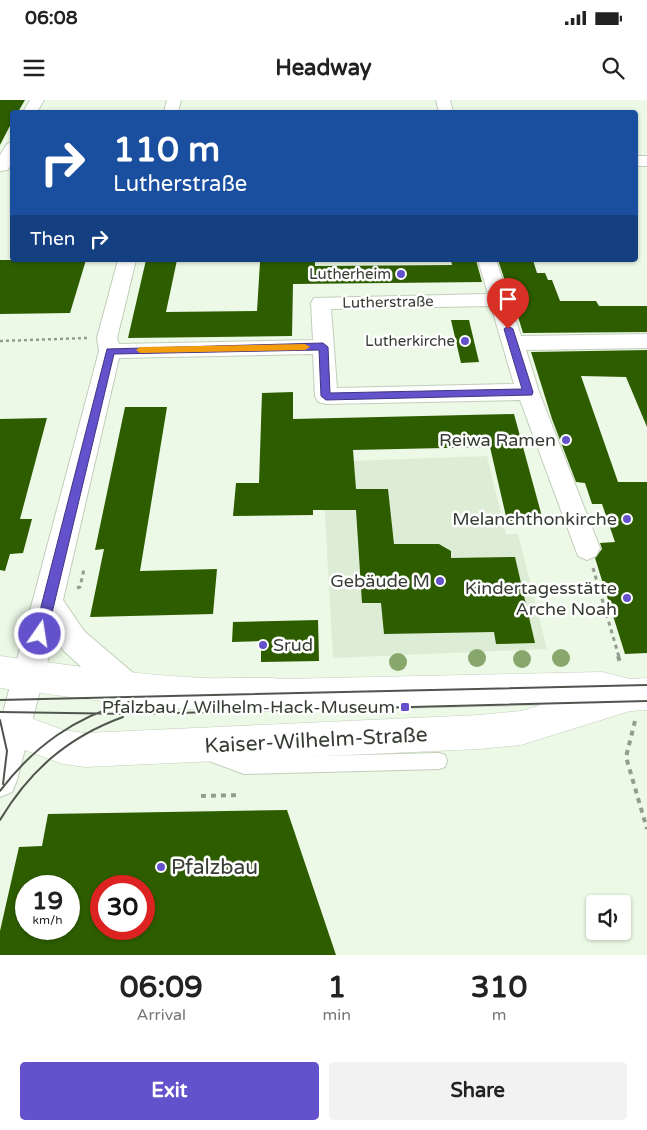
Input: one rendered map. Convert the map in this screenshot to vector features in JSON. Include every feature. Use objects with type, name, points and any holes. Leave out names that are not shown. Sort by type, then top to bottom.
[{"type":"street","points":[[5,167],[10,153]]},
{"type":"street","points":[[0,780],[15,674],[48,602],[127,262]]},
{"type":"street","points":[[488,262],[528,392],[587,548]]},
{"type":"street","name":"Lutherstraße","points":[[499,300],[321,303],[326,396],[528,392]]},
{"type":"street","points":[[513,343],[647,341]]},
{"type":"street","points":[[109,344],[323,347]]},
{"type":"street","points":[[48,602],[74,641],[127,688]]},
{"type":"street","name":"Kaiser-Wilhelm-Straße","points":[[15,674],[127,688],[206,694],[256,692],[284,695],[602,688],[639,695]]},
{"type":"street","name":"Kaiser-Wilhelm-Straße","points":[[7,729],[63,747],[85,750],[192,746],[521,728],[639,695]]},
{"type":"lane","points":[[192,746],[244,766],[438,761]]},
{"type":"path","points":[[0,341],[109,344]]},
{"type":"path","points":[[201,796],[241,795]]},
{"type":"shaded area","points":[[487,456],[506,534],[518,534],[547,649],[333,658],[322,462]]},
{"type":"building","points":[[0,100],[25,100],[19,110],[10,110],[10,126],[0,145]]},
{"type":"building","points":[[0,260],[10,260],[10,262],[85,262],[70,313],[0,314]]},
{"type":"building","points":[[146,262],[177,262],[166,312],[257,311],[260,262],[315,262],[315,266],[452,265],[451,262],[477,262],[482,282],[293,284],[292,336],[128,338]]},
{"type":"building","points":[[499,262],[534,262],[537,273],[545,273],[548,280],[552,280],[560,301],[596,301],[599,306],[647,306],[647,332],[523,333],[507,281],[505,281]]},
{"type":"building","name":"Lutherkirche","points":[[451,320],[469,320],[479,362],[461,363]]},
{"type":"building","points":[[647,350],[647,427],[626,377],[581,376],[618,482],[647,482],[647,653],[625,654],[595,558],[602,549],[600,543],[615,542],[602,504],[592,504],[585,483],[576,482],[552,419],[531,352]]},
{"type":"building","points":[[293,392],[293,419],[514,414],[544,524],[508,525],[490,447],[353,450],[356,489],[388,489],[394,544],[439,544],[451,551],[451,558],[515,557],[535,643],[496,644],[494,632],[384,634],[381,603],[362,603],[356,510],[313,510],[313,515],[233,516],[236,483],[259,483],[262,393]]},
{"type":"building","points":[[125,407],[167,407],[140,571],[217,569],[213,614],[90,617],[104,549],[95,550]]},
{"type":"building","points":[[47,418],[20,519],[32,519],[23,553],[10,554],[5,571],[0,570],[0,419]]},
{"type":"building","points":[[318,620],[319,661],[261,662],[261,641],[232,642],[233,622]]},
{"type":"building","name":"Pfalzbau","points":[[287,810],[336,955],[0,955],[0,931],[19,847],[42,846],[48,814]]},
{"type":"tram line","points":[[0,700],[647,685]]},
{"type":"tram line","points":[[97,713],[647,701]]},
{"type":"tram line","points":[[97,713],[129,702]]},
{"type":"tram line","points":[[0,712],[97,713]]},
{"type":"tram line","points":[[0,791],[27,760],[42,747],[73,725],[97,713]]},
{"type":"tram line","points":[[0,820],[24,786],[52,757],[85,734],[123,717]]},
{"type":"tram line","points":[[0,720],[7,751],[3,784]]},
{"type":"slow traffic","points":[[140,350],[305,347]]},
{"type":"place","name":"Lutherheim","points":[[401,274]]},
{"type":"place","name":"Lutherkirche","points":[[465,341]]},
{"type":"place","name":"Reiwa Ramen","points":[[566,440]]},
{"type":"place","name":"Melanchthonkirche","points":[[627,519]]},
{"type":"place","name":"Gebäude M","points":[[440,581]]},
{"type":"place","name":"Kindertagesstätte Arche Noah","points":[[627,598]]},
{"type":"place","name":"Srud","points":[[263,645]]},
{"type":"place","name":"Pfalzbau / Wilhelm-Hack-Museum","points":[[405,707]]},
{"type":"place","name":"Pfalzbau","points":[[161,867]]},
{"type":"route","points":[[40,634],[110,351],[323,347],[326,396],[528,392],[508,329]]}]
